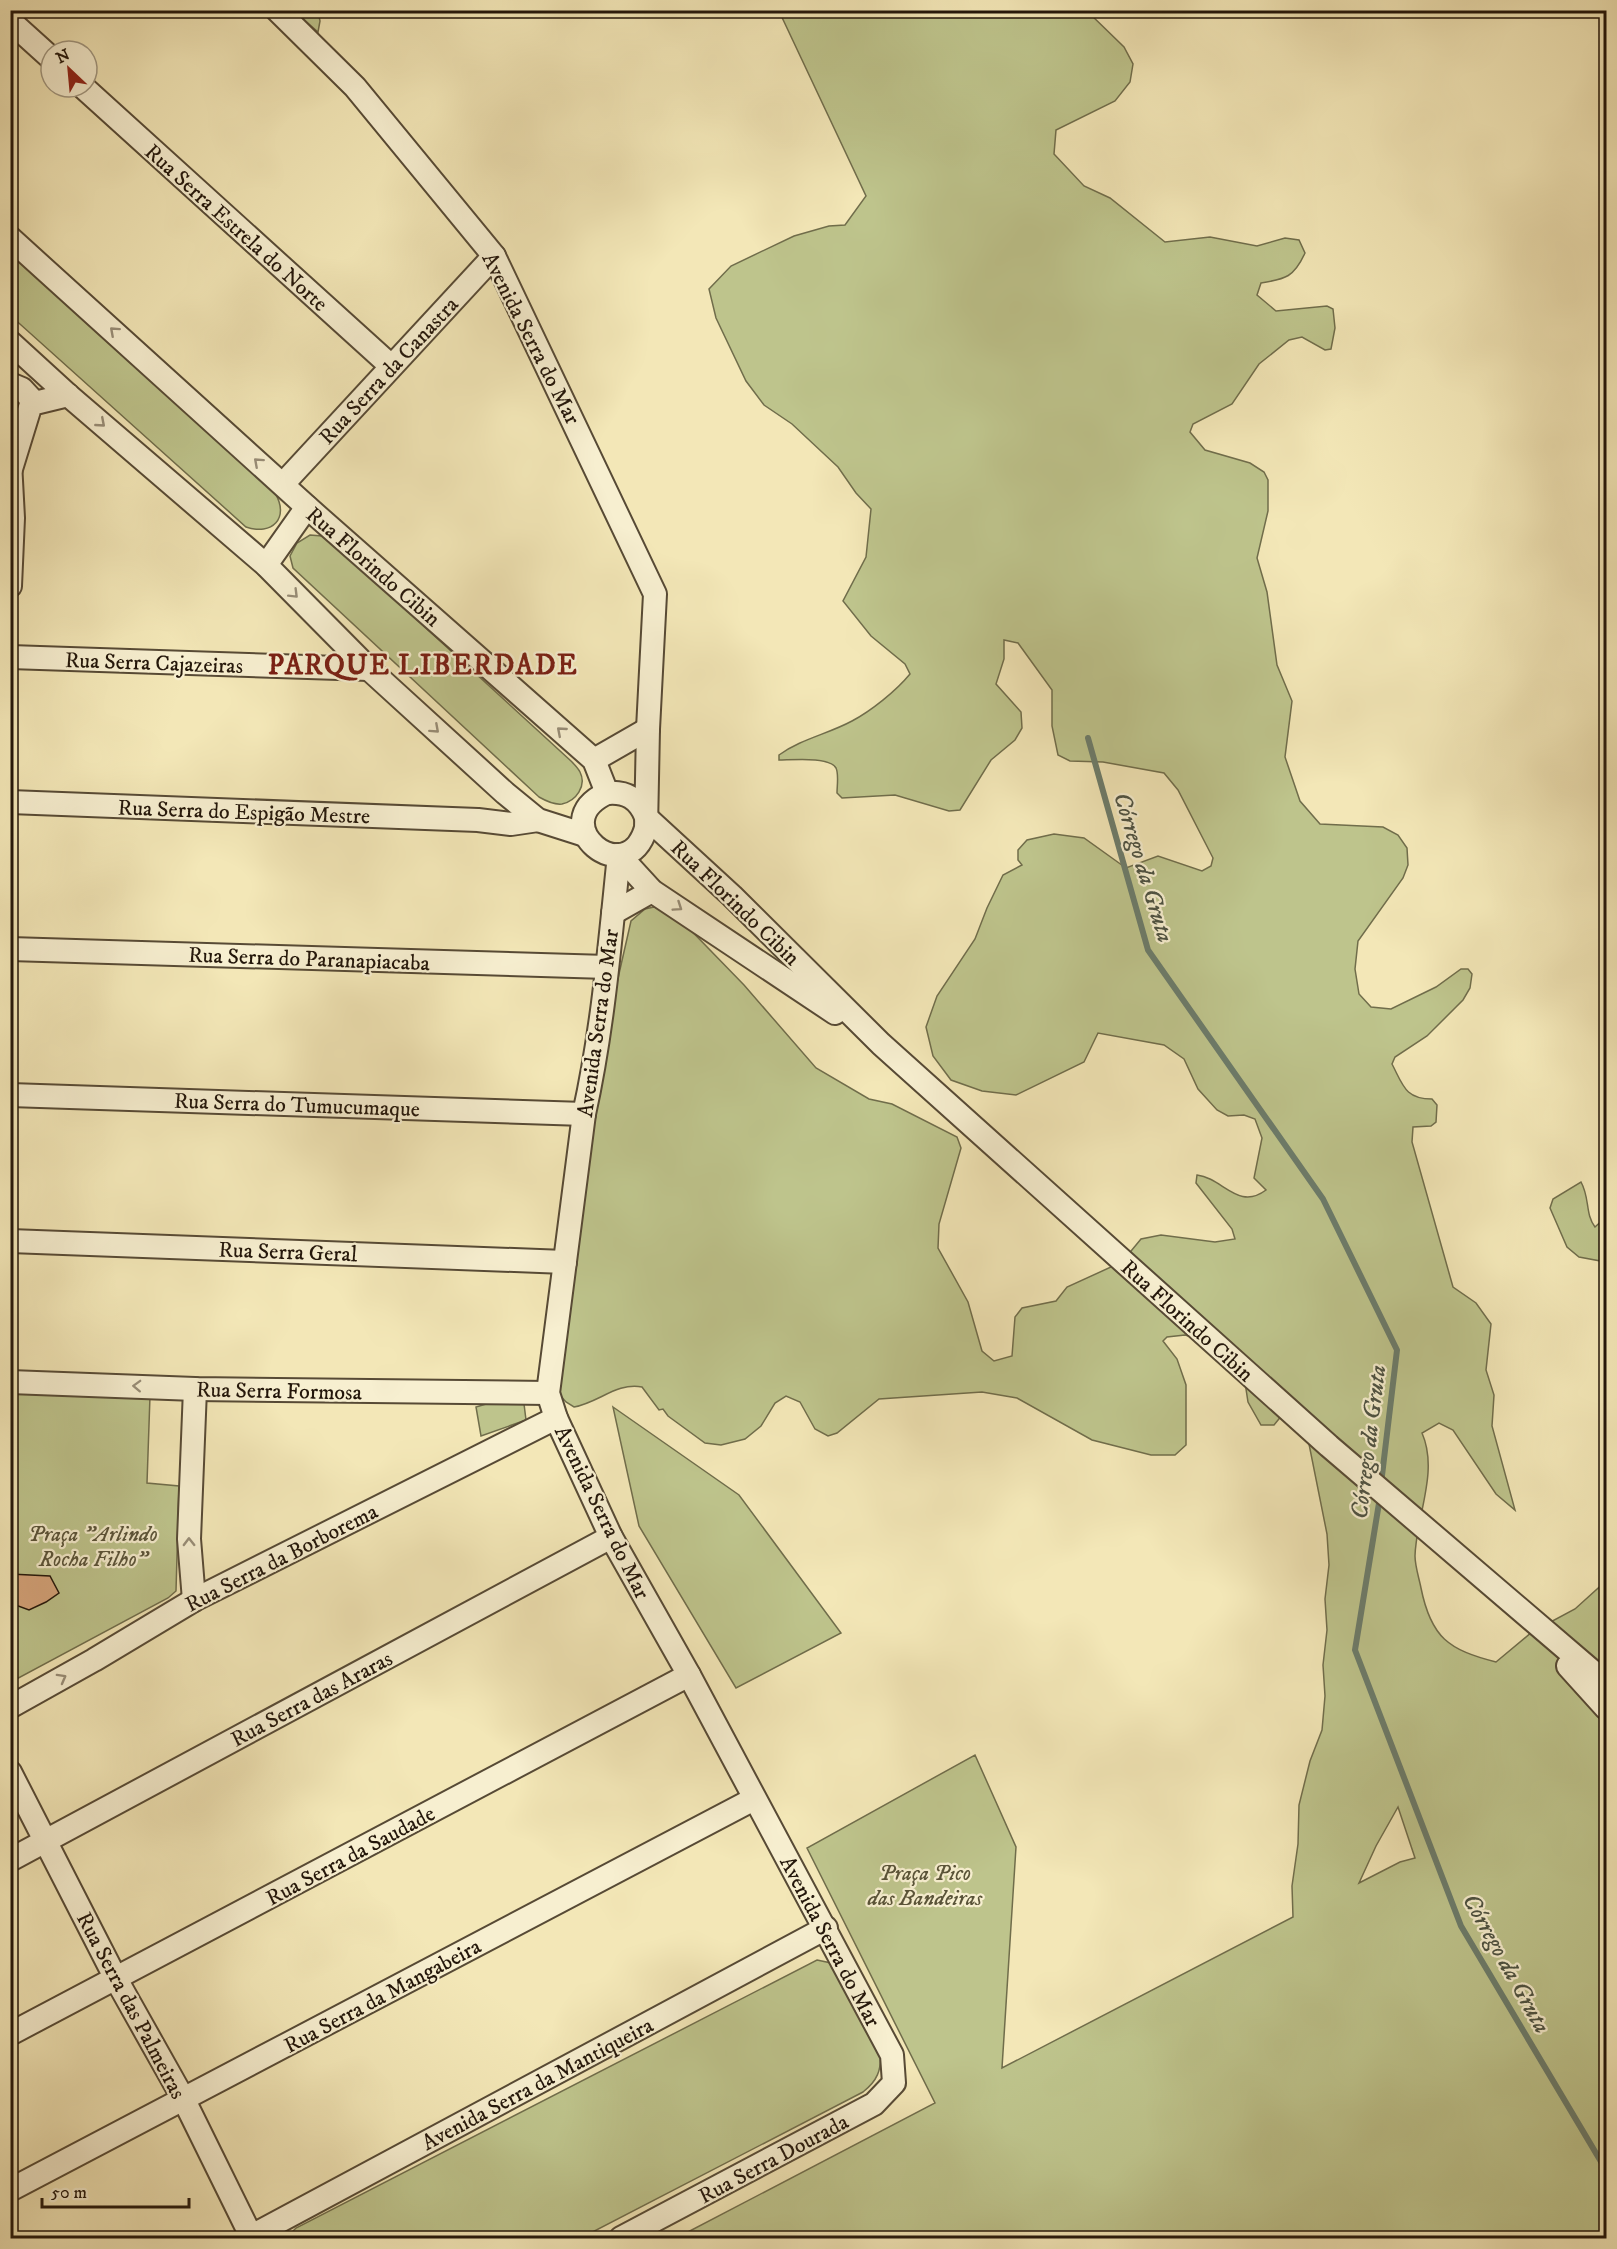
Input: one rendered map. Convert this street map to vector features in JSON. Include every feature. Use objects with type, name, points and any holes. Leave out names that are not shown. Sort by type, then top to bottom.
[{"type":"street","name":"Avenida Serra do Mar","points":[[277,10],[355,87],[494,256],[656,594],[648,729],[646,817],[643,837],[637,846],[619,855],[593,1075],[584,1114],[548,1393],[556,1418],[611,1537],[688,1675],[753,1799],[826,1928],[892,2055]]},
{"type":"street","points":[[10,21],[39,47]]},
{"type":"street","name":"Rua Serra Estrela do Norte","points":[[96,99],[391,366]]},
{"type":"street","name":"Rua Florindo Cibin","points":[[10,238],[307,507],[594,760],[617,794],[635,800],[646,817],[732,896],[881,1044],[1329,1446],[1606,1683]]},
{"type":"street","name":"Rua Serra da Canastra","points":[[283,484],[494,256]]},
{"type":"street","points":[[11,345],[266,565],[369,669],[505,793],[537,820],[585,836]]},
{"type":"street","points":[[10,384],[22,389],[35,403]]},
{"type":"street","points":[[11,469],[31,404],[68,395]]},
{"type":"street","points":[[10,462],[12,518],[10,586]]},
{"type":"street","points":[[266,565],[307,507]]},
{"type":"street","points":[[318,668],[332,654],[334,647],[332,632]]},
{"type":"street","name":"Rua Serra Cajazeiras","points":[[10,657],[369,669]]},
{"type":"street","name":"Avenida Serra do Mar","points":[[617,794],[648,729]]},
{"type":"street","points":[[594,760],[648,729]]},
{"type":"street","points":[[478,820],[505,793]]},
{"type":"street","points":[[617,794],[597,798],[589,805],[584,814],[583,825],[585,836],[599,851],[609,855],[619,855]]},
{"type":"street","name":"Rua Serra do Espigão Mestre","points":[[10,802],[478,820],[511,824],[537,820]]},
{"type":"street","name":"Rua Florindo Cibin","points":[[619,855],[652,891],[881,1044]]},
{"type":"street","name":"Avenida Serra do Mar","points":[[613,913],[652,891]]},
{"type":"street","name":"Rua Serra do Paranapiacaba","points":[[10,949],[607,967]]},
{"type":"street","name":"Rua Serra do Tumucumaque","points":[[10,1095],[584,1114]]},
{"type":"street","name":"Rua Serra Geral","points":[[10,1240],[565,1262]]},
{"type":"street","name":"Rua Serra Formosa","points":[[10,1382],[195,1389],[548,1393]]},
{"type":"street","points":[[194,1600],[189,1539],[195,1389]]},
{"type":"street","name":"Rua Serra da Borborema","points":[[10,1707],[194,1600],[556,1418]]},
{"type":"street","name":"Rua Serra das Araras","points":[[10,1860],[611,1537]]},
{"type":"street","name":"Rua Florindo Cibin","points":[[1500,1591],[1606,1708]]},
{"type":"street","name":"Rua Serra da Saudade","points":[[10,2034],[688,1675]]},
{"type":"street","name":"Rua Serra das Palmeiras","points":[[10,1772],[116,1979],[184,2100],[250,2238]]},
{"type":"street","name":"Rua Serra da Mangabeira","points":[[10,2190],[753,1799]]},
{"type":"street","name":"Avenida Serra da Mantiqueira","points":[[250,2238],[826,1928]]},
{"type":"street","name":"Rua Serra Dourada","points":[[621,2238],[874,2104],[894,2083],[892,2055]]},
{"type":"green space","points":[[294,11],[318,11],[320,21],[318,32]]},
{"type":"green space","name":"Praça Pico das Bandeiras","points":[[779,11],[1087,11],[1124,47],[1133,64],[1130,82],[1115,101],[1056,130],[1054,154],[1084,186],[1110,198],[1165,242],[1210,237],[1257,246],[1285,238],[1299,240],[1305,253],[1297,267],[1288,276],[1261,283],[1257,295],[1276,311],[1327,306],[1333,309],[1335,328],[1331,349],[1325,350],[1302,337],[1289,340],[1259,364],[1232,404],[1193,424],[1190,432],[1205,450],[1250,463],[1264,472],[1268,480],[1268,511],[1257,558],[1267,592],[1277,665],[1292,701],[1285,757],[1300,801],[1320,824],[1383,827],[1398,835],[1407,848],[1408,865],[1403,878],[1358,941],[1355,969],[1359,994],[1371,1007],[1391,1009],[1436,987],[1461,969],[1468,969],[1472,974],[1470,988],[1463,1000],[1427,1036],[1395,1057],[1392,1064],[1402,1084],[1410,1093],[1432,1099],[1437,1105],[1436,1122],[1431,1126],[1413,1127],[1412,1142],[1453,1287],[1476,1303],[1491,1324],[1486,1370],[1494,1395],[1492,1426],[1515,1510],[1496,1494],[1453,1430],[1439,1423],[1422,1433],[1427,1448],[1428,1479],[1416,1541],[1415,1560],[1425,1605],[1437,1630],[1454,1646],[1496,1662],[1532,1632],[1575,1609],[1606,1581],[1606,2238],[688,2238],[684,2234],[935,2103],[807,1848],[975,1755],[1016,1847],[1002,2068],[1293,1917],[1292,1886],[1298,1844],[1299,1805],[1310,1761],[1322,1730],[1325,1696],[1323,1665],[1327,1630],[1325,1599],[1329,1565],[1327,1534],[1308,1439],[1287,1409],[1274,1425],[1261,1425],[1248,1402],[1244,1376],[1216,1344],[1185,1335],[1167,1337],[1163,1341],[1177,1359],[1186,1385],[1186,1445],[1175,1455],[1151,1455],[1092,1440],[1017,1398],[982,1392],[879,1399],[837,1433],[828,1436],[815,1429],[800,1402],[786,1396],[775,1403],[761,1426],[745,1439],[721,1445],[705,1443],[668,1416],[663,1409],[659,1410],[642,1387],[624,1387],[574,1407],[558,1393],[577,1224],[616,987],[631,921],[645,909],[654,907],[673,912],[744,985],[816,1068],[869,1099],[892,1104],[957,1137],[961,1148],[939,1224],[938,1248],[968,1302],[982,1351],[994,1361],[1012,1356],[1015,1317],[1022,1308],[1056,1301],[1067,1287],[1122,1262],[1141,1239],[1161,1235],[1215,1242],[1235,1239],[1232,1229],[1196,1183],[1197,1175],[1206,1177],[1231,1192],[1247,1197],[1256,1196],[1266,1190],[1254,1178],[1262,1138],[1255,1119],[1244,1115],[1228,1116],[1217,1110],[1198,1089],[1184,1059],[1164,1045],[1098,1033],[1084,1062],[1016,1095],[982,1091],[951,1080],[933,1056],[926,1027],[937,996],[975,939],[1003,875],[1022,865],[1018,860],[1018,850],[1027,840],[1054,834],[1084,838],[1126,868],[1158,856],[1202,871],[1211,866],[1213,858],[1178,790],[1164,773],[1103,762],[1070,761],[1058,755],[1052,726],[1052,690],[1018,643],[1004,640],[1004,659],[996,684],[1021,712],[1022,728],[1015,740],[991,760],[960,810],[949,811],[895,795],[842,798],[837,793],[837,773],[832,764],[818,760],[779,760],[779,755],[787,749],[843,726],[867,712],[891,694],[910,674],[905,664],[871,636],[843,601],[866,557],[871,509],[856,493],[838,467],[792,424],[764,405],[746,381],[716,318],[709,289],[731,266],[794,236],[829,226],[845,225],[866,196]],"holes":[[[1398,1807],[1415,1858],[1400,1862],[1359,1883]]]},
{"type":"green space","points":[[10,252],[275,493],[280,510],[276,523],[264,529],[246,527],[11,316]]},
{"type":"green space","points":[[310,535],[322,536],[332,542],[571,761],[582,777],[581,787],[576,796],[562,804],[539,797],[293,568],[290,556],[297,543]]},
{"type":"green space","points":[[1581,1182],[1586,1194],[1590,1217],[1595,1227],[1606,1217],[1606,1262],[1579,1257],[1567,1247],[1550,1208],[1553,1199]]},
{"type":"green space","name":"Praça \"Arlindo Rocha Filho\"","points":[[11,1391],[150,1396],[147,1483],[179,1486],[176,1591],[168,1598],[11,1682]]},
{"type":"green space","points":[[493,1402],[524,1404],[526,1420],[481,1436],[476,1407]]},
{"type":"green space","points":[[613,1407],[739,1495],[841,1633],[736,1688],[639,1526]]},
{"type":"green space","points":[[817,1960],[831,1963],[880,2052],[877,2075],[872,2084],[863,2092],[581,2238],[286,2238],[296,2228]]},
{"type":"building","points":[[10,1574],[50,1576],[59,1593],[29,1610],[10,1603]]},
{"type":"waterway","name":"Córrego da Gruta","points":[[1088,738],[1148,950],[1323,1199],[1397,1350],[1381,1484]]},
{"type":"waterway","name":"Córrego da Gruta","points":[[1380,1497],[1355,1650],[1461,1926],[1606,2170]]},
{"type":"district","name":"PARQUE LIBERDADE","points":[[423,664]]}]
